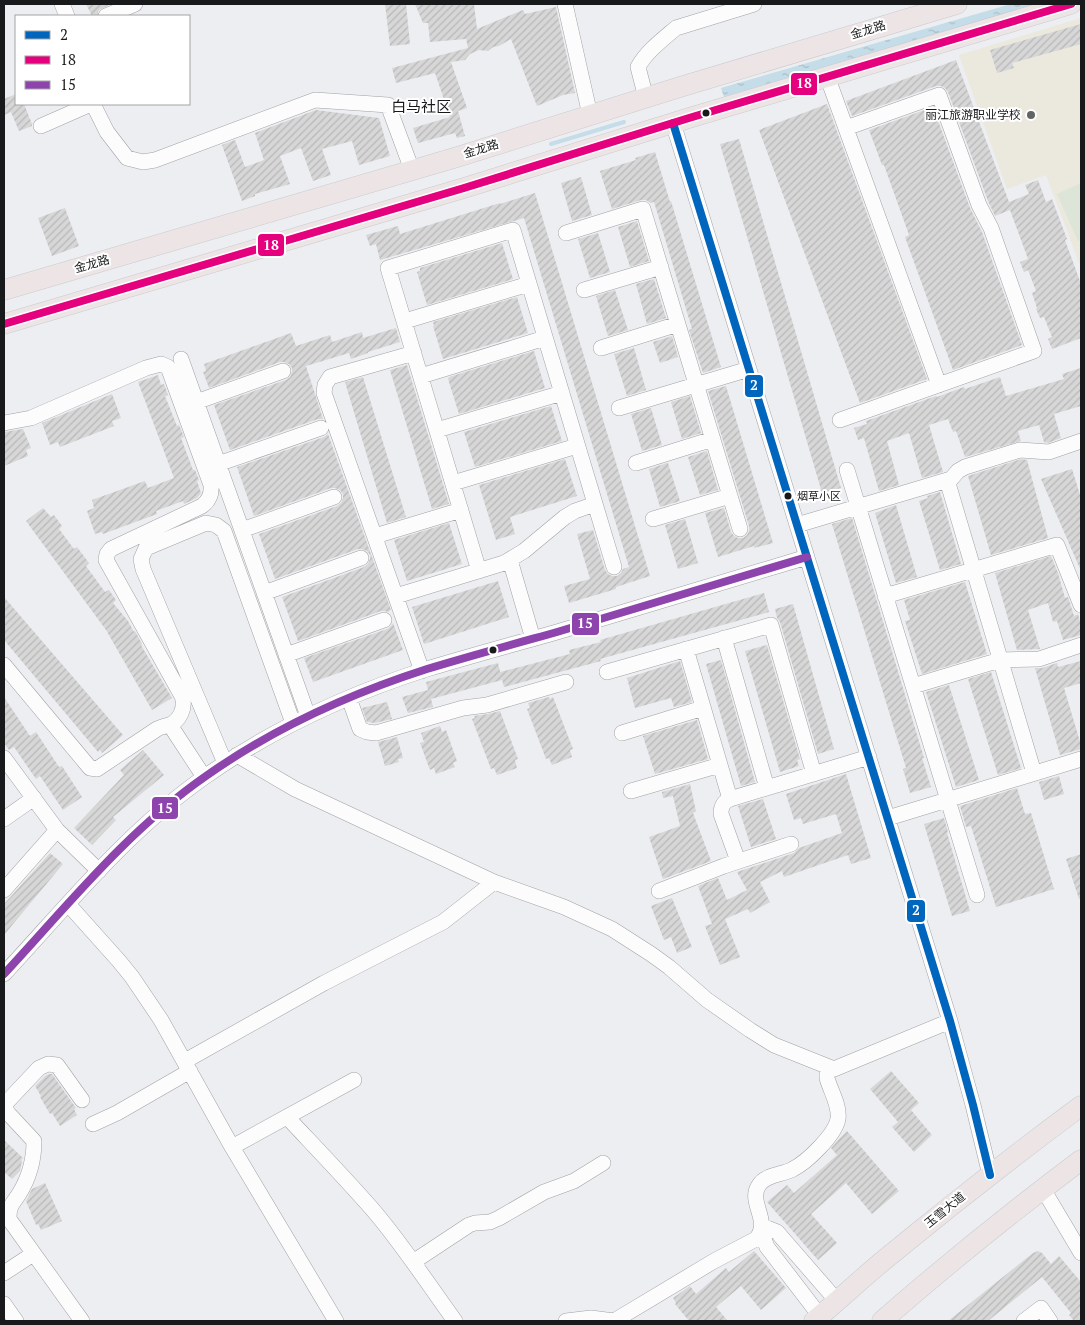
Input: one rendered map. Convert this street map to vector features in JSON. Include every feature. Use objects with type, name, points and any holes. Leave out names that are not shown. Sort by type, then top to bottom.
[{"type":"main road","points":[[4,324],[464,188],[1070,4]]},
{"type":"main road","name":"金龙路","points":[[4,290],[412,170],[945,5]]},
{"type":"main road","name":"玉雪大道","points":[[817,1319],[886,1258],[990,1175],[1081,1106]]},
{"type":"main road","points":[[882,1321],[959,1255],[1081,1160]]},
{"type":"street","points":[[108,15],[135,4]]},
{"type":"street","points":[[564,4],[590,115]]},
{"type":"street","points":[[646,98],[638,67],[641,61],[666,36],[676,28],[754,4]]},
{"type":"street","points":[[828,76],[939,385]]},
{"type":"street","points":[[840,420],[1034,351],[990,228],[978,205],[939,95],[846,128]]},
{"type":"street","points":[[93,105],[108,132],[127,158],[143,162],[154,160],[315,100],[388,105],[412,170]]},
{"type":"street","points":[[41,126],[90,105]]},
{"type":"street","points":[[673,123],[950,1021],[990,1175]]},
{"type":"street","points":[[566,233],[643,209],[740,529]]},
{"type":"street","points":[[479,571],[388,268],[513,230],[614,567]]},
{"type":"street","points":[[584,290],[661,267]]},
{"type":"street","points":[[404,321],[529,284]]},
{"type":"street","points":[[601,348],[678,324]]},
{"type":"street","points":[[421,376],[545,338]]},
{"type":"street","points":[[414,353],[330,377],[327,380],[324,393],[422,671]]},
{"type":"street","points":[[181,359],[308,716]]},
{"type":"street","points":[[4,423],[31,418],[146,368],[161,364],[168,367],[210,485],[210,495],[202,506],[111,549],[106,554],[106,560],[183,700],[183,708],[178,719],[170,725],[157,729],[97,769],[90,768],[4,665]]},
{"type":"street","points":[[619,408],[749,369]]},
{"type":"street","points":[[196,402],[283,371]]},
{"type":"street","points":[[437,430],[562,393]]},
{"type":"street","points":[[218,464],[321,428]]},
{"type":"street","points":[[636,463],[713,439]]},
{"type":"street","points":[[797,525],[951,479],[958,471],[965,467],[1020,450],[1049,452],[1081,441]]},
{"type":"street","points":[[453,483],[578,446]]},
{"type":"street","points":[[847,470],[977,895]]},
{"type":"street","points":[[947,480],[1034,773]]},
{"type":"street","points":[[653,519],[730,496]]},
{"type":"street","points":[[242,530],[334,497]]},
{"type":"street","points":[[396,596],[504,563],[524,552],[575,511],[595,504]]},
{"type":"street","points":[[375,536],[461,510]]},
{"type":"street","points":[[293,723],[224,531],[216,525],[206,523],[146,548],[141,560],[143,569],[231,759],[494,882],[564,907],[612,929],[669,967],[706,1000],[750,1030],[774,1045],[827,1067],[834,1069],[950,1021]]},
{"type":"street","points":[[885,596],[1056,545],[1081,604]]},
{"type":"street","points":[[4,974],[122,846],[148,822],[204,777],[259,741],[293,723],[349,698],[422,671],[807,557]]},
{"type":"street","points":[[264,593],[361,558]]},
{"type":"street","points":[[510,560],[533,639]]},
{"type":"street","points":[[286,655],[384,620]]},
{"type":"street","points":[[608,672],[771,625],[814,774]]},
{"type":"street","points":[[724,638],[768,788]]},
{"type":"street","points":[[913,686],[1000,660],[1039,658],[1081,646]]},
{"type":"street","points":[[686,649],[730,799]]},
{"type":"street","points":[[349,698],[360,729],[376,733],[463,708],[487,705],[566,682]]},
{"type":"street","points":[[622,733],[703,708]]},
{"type":"street","points":[[170,725],[204,777]]},
{"type":"street","points":[[738,861],[721,814],[724,802],[869,757]]},
{"type":"street","points":[[4,758],[57,830],[99,871]]},
{"type":"street","points":[[888,818],[1081,760]]},
{"type":"street","points":[[631,791],[720,765]]},
{"type":"street","points":[[4,819],[34,798]]},
{"type":"street","points":[[4,890],[57,830]]},
{"type":"street","points":[[659,892],[738,861],[791,844]]},
{"type":"street","points":[[92,1124],[117,1113],[187,1066],[324,983],[443,922],[494,882]]},
{"type":"street","points":[[68,904],[132,977],[161,1020],[232,1147],[336,1321]]},
{"type":"street","points":[[79,1320],[33,1254],[6,1220],[9,1208],[20,1193],[32,1165],[34,1141],[7,1112],[6,1104],[39,1068],[48,1064],[57,1065],[82,1100]]},
{"type":"street","points":[[817,1319],[767,1247],[755,1197],[757,1188],[762,1181],[794,1169],[816,1152],[828,1139],[838,1118],[835,1099],[828,1079],[827,1067]]},
{"type":"street","points":[[232,1147],[354,1080]]},
{"type":"street","points":[[287,1117],[373,1210],[455,1321]]},
{"type":"street","points":[[413,1262],[469,1225],[490,1222],[499,1218],[544,1192],[574,1181],[603,1162]]},
{"type":"street","points":[[1043,1190],[1081,1253]]},
{"type":"street","points":[[761,1228],[777,1232],[837,1301]]},
{"type":"street","points":[[566,1321],[603,1318],[614,1321],[707,1265],[756,1239],[761,1228]]},
{"type":"street","points":[[4,1273],[33,1254]]},
{"type":"street","points":[[4,1304],[16,1321]]},
{"type":"street","points":[[1024,1321],[1041,1308],[1050,1321]]},
{"type":"shaded area","name":"丽江旅游职业学校","points":[[1081,18],[1081,268],[1046,175],[1007,189],[959,55]]},
{"type":"shaded area","points":[[1081,183],[1081,240],[1078,241],[1057,194]]},
{"type":"water","points":[[1011,4],[1043,4],[724,97],[721,88]]},
{"type":"building","points":[[86,4],[111,4],[99,10],[97,15],[92,15]]},
{"type":"building","points":[[385,4],[406,4],[410,44],[390,46]]},
{"type":"building","points":[[415,4],[474,4],[477,29],[523,10],[525,14],[556,7],[575,93],[563,95],[537,106],[511,39],[488,51],[479,50],[470,54],[465,60],[451,62],[467,108],[458,111],[465,136],[457,138],[455,133],[418,143],[413,128],[450,117],[435,73],[396,83],[392,68],[468,48],[466,39],[430,42],[428,23],[423,23]]},
{"type":"building","points":[[1081,24],[1081,44],[1012,63],[1014,68],[997,73],[990,50]]},
{"type":"building","points":[[956,60],[1009,202],[1029,194],[1025,185],[1038,180],[1046,202],[1052,199],[1081,284],[1081,338],[1052,349],[1048,339],[1052,337],[1044,317],[1040,318],[1036,309],[1032,293],[1036,291],[1028,270],[1024,272],[1020,262],[1028,259],[1010,210],[995,216],[945,88],[936,86],[852,116],[846,101]]},
{"type":"building","points":[[15,94],[15,105],[24,105],[32,126],[19,131],[11,112],[4,115],[4,99]]},
{"type":"building","points":[[827,104],[927,379],[860,403],[759,130]]},
{"type":"building","points":[[933,107],[970,208],[982,232],[1022,345],[953,370],[905,237],[909,235],[884,165],[882,165],[869,130]]},
{"type":"building","points":[[316,110],[379,118],[390,156],[359,165],[352,141],[322,149],[331,175],[313,181],[301,148],[280,156],[290,184],[255,194],[255,196],[242,201],[222,145],[235,140],[245,167],[264,160],[255,133]]},
{"type":"building","points":[[739,139],[841,488],[822,493],[720,144]]},
{"type":"building","points":[[655,152],[721,367],[703,373],[689,330],[692,329],[654,202],[650,203],[646,200],[641,200],[612,209],[600,171]]},
{"type":"building","points":[[581,177],[592,215],[572,221],[561,183]]},
{"type":"building","points":[[535,193],[650,576],[616,587],[616,589],[569,603],[564,586],[590,579],[577,534],[593,530],[605,570],[608,574],[617,576],[623,569],[629,567],[524,218],[380,260],[376,244],[370,246],[366,235],[398,226],[400,234]]},
{"type":"building","points":[[65,208],[79,246],[52,256],[38,218]]},
{"type":"building","points":[[637,221],[649,261],[630,267],[618,227]]},
{"type":"building","points":[[598,233],[610,272],[590,278],[578,239]]},
{"type":"building","points":[[502,243],[513,279],[427,305],[417,272],[420,271],[420,268]]},
{"type":"building","points":[[654,279],[666,318],[647,324],[636,284]]},
{"type":"building","points":[[615,290],[628,330],[608,336],[596,296]]},
{"type":"building","points":[[517,297],[528,333],[443,359],[433,322]]},
{"type":"building","points":[[396,328],[400,342],[351,359],[349,353],[306,366],[323,419],[318,419],[230,450],[214,405],[286,380],[290,377],[292,368],[289,364],[280,362],[209,388],[203,372],[206,371],[204,364],[291,333],[296,346],[330,335],[332,342],[362,332],[363,338]]},
{"type":"building","points":[[672,336],[678,357],[660,363],[653,342]]},
{"type":"building","points":[[634,348],[646,390],[627,396],[614,354]]},
{"type":"building","points":[[534,351],[545,388],[459,414],[449,377]]},
{"type":"building","points":[[407,365],[449,504],[432,509],[390,370]]},
{"type":"building","points":[[1081,368],[1081,406],[1054,414],[1061,438],[1048,443],[1044,442],[1039,425],[1018,431],[1021,441],[965,457],[956,431],[953,432],[948,419],[929,425],[943,472],[922,478],[909,433],[887,441],[899,485],[879,491],[864,438],[858,440],[854,428],[867,424],[866,421],[936,396],[964,387],[965,389],[1000,377],[1006,396],[1064,379],[1062,374]]},
{"type":"building","points":[[158,375],[161,385],[164,384],[168,395],[165,396],[177,426],[179,425],[184,437],[181,438],[193,470],[195,470],[199,480],[197,481],[201,493],[197,498],[184,504],[183,501],[156,511],[157,514],[103,534],[102,532],[95,534],[87,511],[94,508],[92,500],[145,481],[148,488],[174,478],[138,382]]},
{"type":"building","points":[[363,377],[406,517],[387,523],[345,382]]},
{"type":"building","points":[[726,386],[773,543],[754,548],[754,546],[718,557],[705,513],[724,508],[734,536],[743,538],[749,531],[708,391]]},
{"type":"building","points":[[112,394],[121,418],[112,421],[114,426],[60,447],[58,442],[50,445],[42,423]]},
{"type":"building","points":[[690,396],[701,433],[682,439],[671,402]]},
{"type":"building","points":[[551,406],[562,441],[475,467],[464,432]]},
{"type":"building","points":[[651,408],[662,445],[642,451],[631,414]]},
{"type":"building","points":[[23,429],[31,448],[26,450],[28,456],[4,466],[4,432]]},
{"type":"building","points":[[328,434],[391,610],[389,612],[381,611],[298,641],[282,597],[364,567],[368,564],[370,555],[367,551],[358,549],[275,579],[259,534],[337,506],[341,503],[343,494],[340,490],[331,488],[254,516],[237,467]]},
{"type":"building","points":[[707,451],[718,490],[700,495],[688,457]]},
{"type":"building","points":[[565,459],[577,496],[510,517],[515,534],[496,540],[479,485]]},
{"type":"building","points":[[1021,459],[1027,460],[1048,538],[991,555],[968,476]]},
{"type":"building","points":[[668,463],[680,501],[660,507],[649,469]]},
{"type":"building","points":[[1072,469],[1081,498],[1081,571],[1041,479]]},
{"type":"building","points":[[940,492],[961,564],[940,570],[919,501]]},
{"type":"building","points":[[896,505],[917,577],[896,583],[875,513]]},
{"type":"building","points":[[43,508],[51,517],[54,515],[62,526],[59,529],[74,549],[77,547],[89,563],[86,566],[105,592],[109,590],[116,600],[113,603],[135,631],[141,645],[172,698],[152,710],[106,630],[26,521]]},
{"type":"building","points":[[852,518],[931,787],[910,793],[903,769],[906,768],[832,524]]},
{"type":"building","points":[[685,519],[698,563],[678,569],[665,525]]},
{"type":"building","points":[[449,523],[462,564],[407,581],[394,540]]},
{"type":"building","points":[[1051,556],[1065,598],[1068,597],[1074,616],[1078,614],[1081,635],[1063,640],[1057,621],[1053,622],[1048,603],[1028,610],[1040,649],[1017,650],[995,573]]},
{"type":"building","points":[[498,581],[509,617],[424,644],[412,607]]},
{"type":"building","points":[[965,582],[987,654],[922,674],[905,621],[910,620],[904,600]]},
{"type":"building","points":[[764,593],[769,612],[504,687],[500,672],[570,654],[569,650],[601,642],[600,640]]},
{"type":"building","points":[[4,597],[123,735],[102,753],[100,750],[98,752],[4,640]]},
{"type":"building","points":[[793,604],[834,749],[818,754],[775,609]]},
{"type":"building","points":[[393,623],[403,650],[313,682],[304,658],[387,629]]},
{"type":"building","points":[[767,645],[800,759],[797,760],[799,766],[780,772],[745,651]]},
{"type":"building","points":[[721,660],[755,782],[741,786],[706,664]]},
{"type":"building","points":[[680,661],[692,702],[674,707],[671,698],[635,708],[627,678]]},
{"type":"building","points":[[1081,661],[1081,683],[1064,688],[1081,749],[1060,755],[1035,668],[1042,668],[1057,663],[1058,667]]},
{"type":"building","points":[[498,663],[502,680],[431,699],[433,707],[408,713],[402,697],[428,690],[426,682]]},
{"type":"building","points":[[991,672],[1021,768],[998,775],[968,679]]},
{"type":"building","points":[[949,685],[979,780],[956,787],[926,692]]},
{"type":"building","points":[[4,697],[30,736],[36,732],[59,767],[62,766],[82,797],[63,810],[40,776],[36,779],[14,747],[9,750],[4,743]]},
{"type":"building","points":[[549,697],[550,699],[553,697],[573,749],[570,750],[572,757],[552,765],[549,758],[546,759],[527,709],[530,708],[528,703]]},
{"type":"building","points":[[387,702],[392,719],[375,723],[367,722],[362,708]]},
{"type":"building","points":[[500,711],[518,759],[515,760],[517,768],[497,775],[494,768],[491,769],[472,719],[475,718],[474,716]]},
{"type":"building","points":[[697,720],[708,759],[655,774],[643,736]]},
{"type":"building","points":[[440,726],[442,732],[446,730],[457,761],[453,763],[455,767],[436,774],[434,768],[430,770],[420,743],[424,742],[421,733]]},
{"type":"building","points":[[397,737],[403,758],[398,759],[399,762],[385,766],[378,742]]},
{"type":"building","points":[[143,750],[164,775],[113,817],[116,820],[92,845],[74,828],[124,775],[120,770]]},
{"type":"building","points":[[846,774],[871,858],[851,864],[848,855],[784,877],[782,871],[760,882],[770,902],[750,913],[748,909],[725,919],[740,957],[720,965],[705,926],[712,924],[698,886],[718,878],[727,900],[747,890],[737,872],[794,853],[799,848],[842,833],[836,814],[803,824],[801,818],[794,820],[786,794]]},
{"type":"building","points":[[1059,776],[1064,794],[1044,800],[1039,782]]},
{"type":"building","points":[[690,784],[696,811],[693,813],[711,861],[663,879],[649,837],[680,826],[673,796],[663,798],[662,792]]},
{"type":"building","points":[[1017,788],[1025,814],[1031,813],[1054,889],[996,907],[971,826],[966,827],[960,806]]},
{"type":"building","points":[[763,799],[776,839],[751,847],[738,806]]},
{"type":"building","points":[[944,818],[970,911],[952,916],[924,824]]},
{"type":"building","points":[[50,853],[63,864],[4,935],[4,904]]},
{"type":"building","points":[[1081,854],[1081,898],[1079,899],[1066,859]]},
{"type":"building","points":[[672,898],[692,947],[677,953],[671,937],[664,940],[651,906]]},
{"type":"building","points":[[891,1071],[919,1103],[911,1110],[932,1135],[914,1152],[892,1127],[898,1122],[870,1089]]},
{"type":"building","points":[[49,1074],[52,1074],[76,1108],[74,1109],[77,1115],[60,1126],[52,1113],[50,1114],[35,1086]]},
{"type":"building","points":[[847,1131],[899,1191],[872,1214],[846,1183],[811,1214],[837,1243],[818,1260],[767,1202],[787,1185],[794,1193],[837,1155],[831,1148]]},
{"type":"building","points":[[4,1140],[23,1158],[20,1171],[12,1179],[4,1172]]},
{"type":"building","points":[[45,1183],[62,1221],[41,1230],[38,1224],[36,1225],[26,1201],[32,1189]]},
{"type":"building","points":[[754,1251],[786,1288],[761,1310],[741,1286],[716,1307],[728,1321],[689,1321],[675,1304],[673,1298],[690,1286],[696,1294],[726,1268],[729,1272]]},
{"type":"building","points":[[1038,1251],[1051,1264],[1059,1256],[1081,1282],[1081,1321],[1074,1321],[1069,1315],[1071,1313],[1042,1277],[988,1321],[948,1321],[1033,1253]]},
{"type":"waterway","points":[[551,144],[624,122]]},
{"type":"transit line","name":"18","points":[[4,324],[464,188],[689,118],[1071,4]]},
{"type":"transit line","name":"2","points":[[673,123],[950,1021],[990,1175]]},
{"type":"transit line","name":"15","points":[[4,974],[75,895],[151,820],[206,776],[285,728],[341,701],[427,669],[807,557]]},
{"type":"place","name":"丽江旅游职业学校","points":[[1031,115]]},
{"type":"place","name":"烟草小区","points":[[788,496]]},
{"type":"district","name":"白马社区","points":[[421,107]]}]
